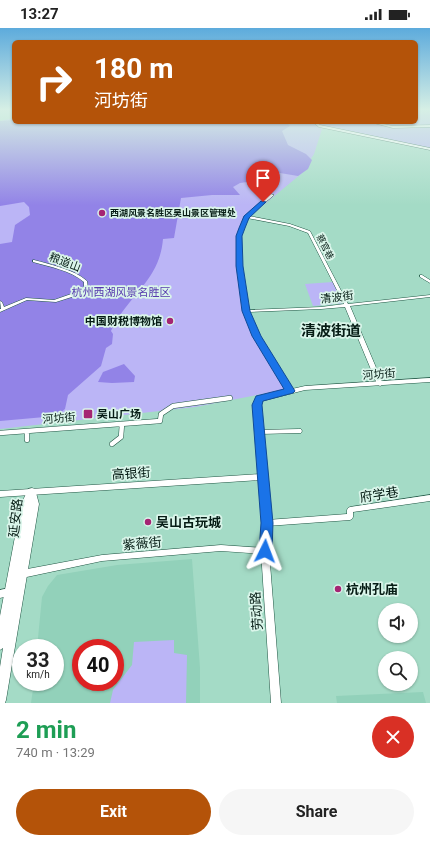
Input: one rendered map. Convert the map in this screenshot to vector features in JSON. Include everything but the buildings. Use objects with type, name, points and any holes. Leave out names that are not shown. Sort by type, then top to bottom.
[{"type":"main road","name":"延安路","points":[[0,700],[34,504],[32,492]]},
{"type":"main road","name":"延安路","points":[[0,644],[5,593],[26,505],[32,492]]},
{"type":"street","points":[[394,142],[430,149]]},
{"type":"street","points":[[272,194],[246,217],[239,236],[239,266],[246,311],[256,336],[290,391]]},
{"type":"street","name":"蔡官巷","points":[[246,217],[290,225],[309,232],[347,305],[380,384]]},
{"type":"street","name":"粮道山","points":[[2,310],[26,299],[54,301],[76,294],[86,288],[86,282],[84,279],[64,270],[34,261]]},
{"type":"street","points":[[421,276],[430,282]]},
{"type":"street","name":"清波街","points":[[246,311],[283,311],[430,296]]},
{"type":"street","points":[[0,302],[2,310]]},
{"type":"street","name":"河坊街","points":[[259,399],[305,388],[430,380]]},
{"type":"street","name":"河坊街","points":[[0,433],[160,421],[161,414],[173,406],[230,398]]},
{"type":"street","name":"劳动路","points":[[259,399],[257,411],[267,523],[265,551],[276,703]]},
{"type":"street","points":[[112,444],[121,437],[122,424]]},
{"type":"street","points":[[260,432],[299,431]]},
{"type":"street","points":[[27,432],[27,440]]},
{"type":"street","name":"高银街","points":[[0,494],[264,477]]},
{"type":"street","name":"府学巷","points":[[267,523],[350,517],[350,510],[430,498]]},
{"type":"street","name":"紫薇街","points":[[22,574],[102,558],[221,548],[265,551]]},
{"type":"shaded area","points":[[192,559],[200,668],[200,703],[31,703],[33,691],[64,691],[64,639],[38,639],[42,597],[48,586],[57,575],[117,565]]},
{"type":"shaded area","points":[[423,692],[426,703],[337,703],[336,696]]},
{"type":"green space","name":"杭州西湖风景名胜区","points":[[0,142],[318,142],[314,154],[301,174],[244,221],[238,246],[246,306],[250,324],[287,385],[283,390],[195,407],[0,429]]},
{"type":"green space","points":[[0,142],[286,142],[288,145],[306,154],[312,160],[308,169],[298,176],[274,172],[262,180],[240,183],[233,187],[240,195],[212,195],[181,198],[174,238],[163,239],[161,252],[152,272],[116,321],[111,331],[113,334],[112,344],[106,348],[101,366],[68,395],[65,409],[56,416],[0,421],[0,244],[12,242],[15,225],[30,215],[29,207],[24,202],[0,206]]},
{"type":"green space","name":"杭州西湖风景名胜区","points":[[398,142],[430,142],[430,148]]},
{"type":"green space","points":[[333,282],[344,303],[313,306],[305,284]]},
{"type":"green space","points":[[124,364],[135,376],[134,382],[98,382],[103,372]]},
{"type":"green space","points":[[174,640],[174,653],[187,655],[186,703],[110,703],[113,691],[124,691],[124,676],[132,665],[134,642]]},
{"type":"place","name":"西湖风景名胜区吴山景区管理处","points":[[102,213]]},
{"type":"place","name":"中国财税博物馆","points":[[170,321]]},
{"type":"place","name":"吴山广场","points":[[88,414]]},
{"type":"place","name":"吴山古玩城","points":[[148,522]]},
{"type":"place","name":"杭州孔庙","points":[[338,589]]},
{"type":"district","name":"清波街道","points":[[331,331]]},
{"type":"route","points":[[263,202],[246,217],[239,236],[239,266],[246,311],[256,336],[290,391],[269,395],[259,399],[257,405],[267,523],[265,551]]}]
